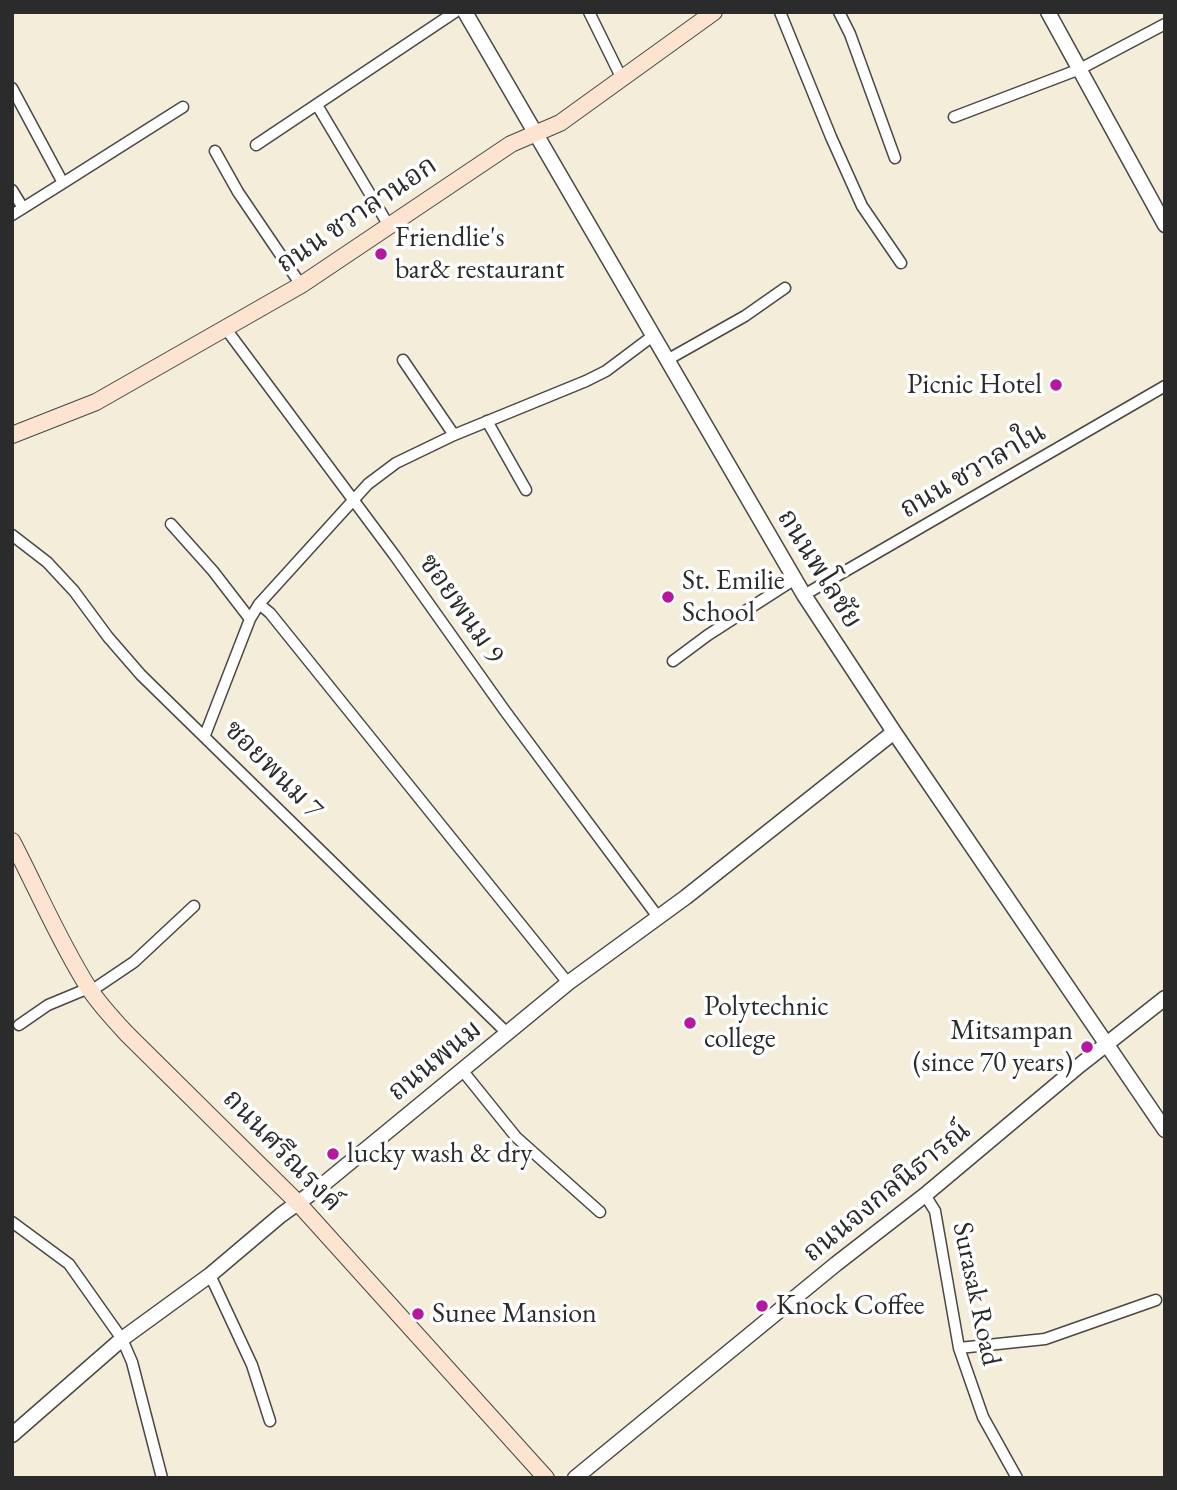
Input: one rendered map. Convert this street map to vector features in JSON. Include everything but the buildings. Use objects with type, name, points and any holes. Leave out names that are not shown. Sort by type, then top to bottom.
[{"type":"main road","name":"ถนน ชวาลานอก","points":[[12,435],[96,402],[301,285],[511,144],[560,123],[714,12]]},
{"type":"main road","name":"ถนนศรีณรงค์","points":[[12,841],[90,989],[127,1034],[298,1203],[546,1478]]},
{"type":"street","points":[[256,145],[455,12]]},
{"type":"street","name":"ถนนพโลชัย","points":[[466,12],[804,595],[1165,1130]]},
{"type":"street","points":[[589,12],[622,79]]},
{"type":"street","points":[[780,12],[862,206],[901,263]]},
{"type":"street","points":[[839,12],[850,34],[895,158]]},
{"type":"street","points":[[1048,12],[1165,225]]},
{"type":"street","points":[[954,117],[1080,69],[1165,24]]},
{"type":"street","points":[[12,88],[63,183]]},
{"type":"street","points":[[317,105],[389,226]]},
{"type":"street","points":[[12,215],[183,107]]},
{"type":"street","points":[[215,151],[238,192],[301,285]]},
{"type":"street","points":[[12,190],[23,208]]},
{"type":"street","points":[[667,360],[745,316],[785,288]]},
{"type":"street","name":"ซอยพนม 9","points":[[226,329],[658,917]]},
{"type":"street","points":[[205,735],[250,619],[259,604],[368,484],[396,463],[454,435],[520,410],[596,376],[654,335]]},
{"type":"street","points":[[403,360],[454,435]]},
{"type":"street","name":"ถนน ชวาลาใน","points":[[804,595],[1165,386]]},
{"type":"street","points":[[487,421],[526,490]]},
{"type":"street","points":[[171,524],[214,571],[250,619]]},
{"type":"street","name":"ซอยพนม 7","points":[[12,535],[47,562],[74,591],[108,637],[141,675],[508,1033]]},
{"type":"street","points":[[673,661],[795,579]]},
{"type":"street","points":[[259,604],[270,613],[568,983]]},
{"type":"street","name":"ถนนพนม","points":[[12,1434],[122,1339],[210,1275],[568,983],[687,897],[894,732]]},
{"type":"street","points":[[19,1025],[48,1005],[90,989],[134,961],[194,906]]},
{"type":"street","name":"ถนนจงกลนิธารณ์","points":[[575,1478],[1165,998]]},
{"type":"street","points":[[462,1070],[516,1137],[600,1212]]},
{"type":"street","name":"Surasak Road","points":[[925,1195],[935,1211],[959,1348],[983,1418],[1017,1478]]},
{"type":"street","points":[[12,1222],[69,1264],[122,1339],[132,1362],[162,1478]]},
{"type":"street","points":[[210,1275],[252,1365],[270,1420]]},
{"type":"street","points":[[959,1348],[1045,1339],[1156,1300]]},
{"type":"place","name":"Friendlie's bar& restaurant","points":[[381,254]]},
{"type":"place","name":"Picnic Hotel","points":[[1056,385]]},
{"type":"place","name":"St. Emilie School","points":[[668,597]]},
{"type":"place","name":"Polytechnic college","points":[[690,1023]]},
{"type":"place","name":"Mitsampan (since 70 years)","points":[[1087,1047]]},
{"type":"place","name":"lucky wash & dry","points":[[333,1154]]},
{"type":"place","name":"Knock Coffee","points":[[762,1306]]},
{"type":"place","name":"Sunee Mansion","points":[[418,1314]]}]
